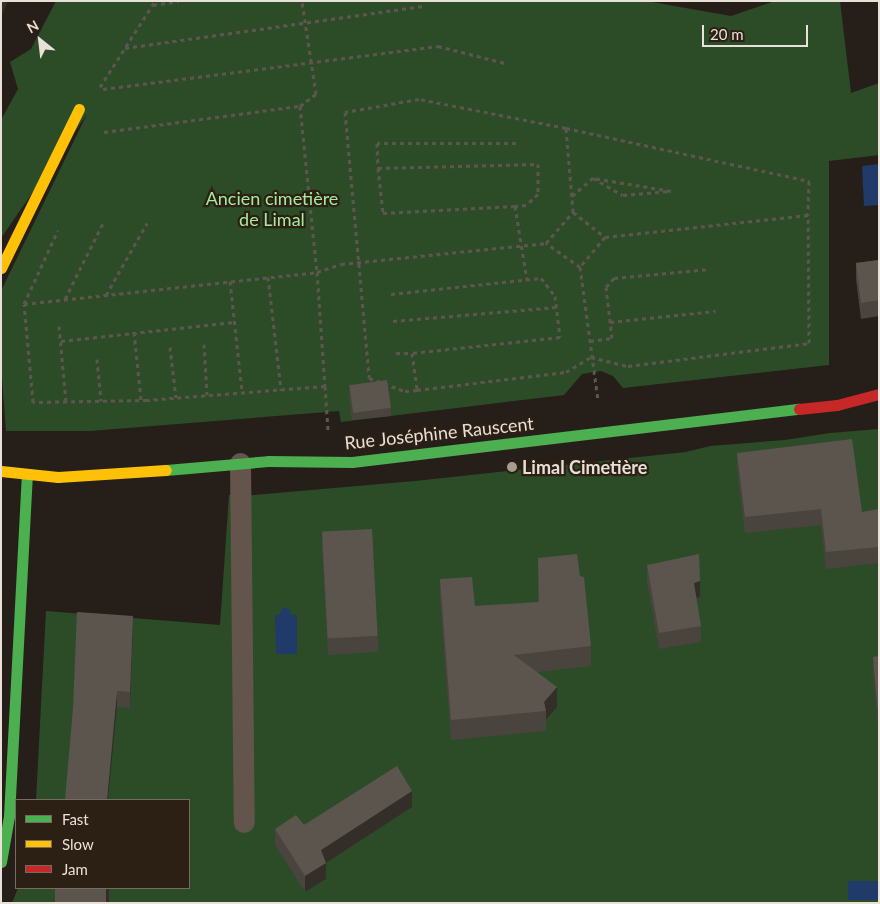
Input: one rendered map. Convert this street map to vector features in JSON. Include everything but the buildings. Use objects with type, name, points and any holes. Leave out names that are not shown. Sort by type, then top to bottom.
[{"type":"street","points":[[1,268],[79,109]]},
{"type":"street","name":"Rue Joséphine Rauscent","points":[[1,471],[58,477],[138,473],[268,461],[352,462],[837,405],[879,394]]},
{"type":"street","points":[[1,862],[9,816],[27,475]]},
{"type":"lane","points":[[240,463],[244,822]]},
{"type":"path","points":[[179,1],[154,3],[98,89],[438,46],[505,63]]},
{"type":"path","points":[[104,132],[300,106],[316,94],[302,1]]},
{"type":"path","points":[[125,48],[425,6]]},
{"type":"path","points":[[419,99],[566,128],[809,181],[808,215],[809,343],[628,366],[591,356],[566,372],[405,391],[369,378],[345,112],[419,99]]},
{"type":"path","points":[[300,106],[317,272],[331,461]]},
{"type":"path","points":[[100,126],[104,132]]},
{"type":"path","points":[[546,243],[573,212],[566,128]]},
{"type":"path","points":[[100,140],[104,132]]},
{"type":"path","points":[[378,168],[538,164],[538,194],[526,205],[383,213],[378,168],[377,143],[516,143]]},
{"type":"path","points":[[572,196],[593,178]]},
{"type":"path","points":[[593,178],[602,180],[671,191],[623,195],[593,178]]},
{"type":"path","points":[[515,206],[526,280]]},
{"type":"path","points":[[573,212],[605,237]]},
{"type":"path","points":[[580,267],[605,237],[808,215]]},
{"type":"path","points":[[65,300],[104,221]]},
{"type":"path","points":[[106,295],[147,223]]},
{"type":"path","points":[[60,227],[24,304],[33,402],[141,400],[325,386]]},
{"type":"path","points":[[24,304],[317,272],[341,264],[546,243],[580,267],[591,356],[604,433]]},
{"type":"path","points":[[590,341],[612,338],[606,287],[614,278],[710,268]]},
{"type":"path","points":[[268,277],[281,390]]},
{"type":"path","points":[[391,294],[541,278],[555,296],[560,337],[412,353],[396,353]]},
{"type":"path","points":[[230,281],[242,392]]},
{"type":"path","points":[[393,321],[556,307]]},
{"type":"path","points":[[610,322],[715,311]]},
{"type":"path","points":[[61,341],[234,322]]},
{"type":"path","points":[[59,326],[66,402]]},
{"type":"path","points":[[134,332],[141,400]]},
{"type":"path","points":[[204,344],[207,395]]},
{"type":"path","points":[[170,347],[176,398]]},
{"type":"path","points":[[412,353],[416,390]]},
{"type":"path","points":[[97,358],[101,401]]},
{"type":"green space","name":"Ancien cimetière de Limal","points":[[56,1],[646,1],[731,16],[775,1],[840,1],[851,93],[879,83],[879,155],[829,161],[829,365],[623,388],[613,376],[601,371],[582,374],[564,395],[341,422],[339,411],[90,431],[6,431],[1,364],[1,291],[87,114],[1,238],[1,120],[18,89],[10,62],[31,49]]},
{"type":"green space","points":[[879,429],[879,903],[12,903],[18,889],[190,889],[190,799],[36,799],[46,611],[220,625],[229,495],[253,495],[415,481],[686,452],[710,446],[785,440],[830,433]]},
{"type":"water","points":[[879,164],[879,205],[864,206],[862,166]]},
{"type":"water","points":[[282,607],[289,609],[291,615],[297,615],[297,654],[276,654],[275,615],[280,615]]},
{"type":"water","points":[[848,881],[879,881],[879,900],[848,900]]},
{"type":"traffic: fast","points":[[166,470],[268,461],[352,462],[799,409]]},
{"type":"traffic: fast","points":[[1,862],[9,816],[27,475]]},
{"type":"traffic: slow","points":[[1,268],[79,109]]},
{"type":"traffic: slow","points":[[1,471],[58,477],[166,470]]},
{"type":"traffic: jam","points":[[799,409],[837,405],[879,394]]},
{"type":"place","name":"Limal Cimetière","points":[[512,467]]}]
